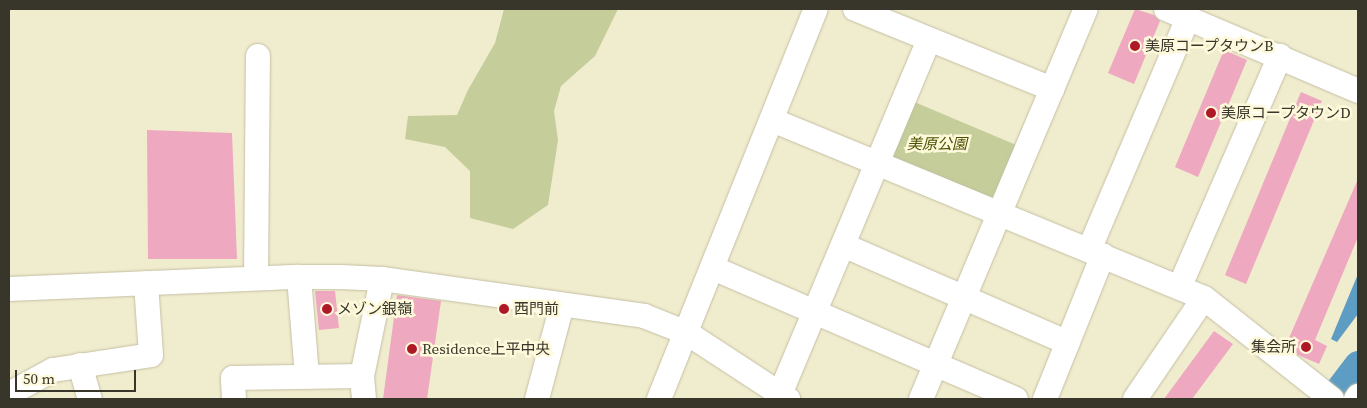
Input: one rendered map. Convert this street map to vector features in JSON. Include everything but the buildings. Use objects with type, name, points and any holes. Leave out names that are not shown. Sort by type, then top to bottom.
[{"type":"street","points":[[659,399],[687,334],[816,9]]},
{"type":"street","points":[[855,9],[1052,89]]},
{"type":"street","points":[[921,399],[1086,9]]},
{"type":"street","points":[[1166,9],[1280,56],[1358,91]]},
{"type":"street","points":[[1045,399],[1068,343],[1096,252],[1188,18]]},
{"type":"street","points":[[9,288],[299,276],[382,279],[644,316],[687,334],[782,398],[928,39]]},
{"type":"street","points":[[256,278],[258,56]]},
{"type":"street","points":[[1180,286],[1280,56]]},
{"type":"street","points":[[772,120],[1180,286],[1204,298],[1332,399]]},
{"type":"street","points":[[843,245],[1068,343]]},
{"type":"street","points":[[713,268],[1016,399]]},
{"type":"street","points":[[299,276],[307,376]]},
{"type":"street","points":[[364,399],[362,376],[382,279]]},
{"type":"street","points":[[9,394],[53,370],[151,355],[146,283]]},
{"type":"street","points":[[1135,399],[1204,298]]},
{"type":"street","points":[[539,399],[562,305]]},
{"type":"street","points":[[80,365],[90,399]]},
{"type":"street","points":[[234,399],[233,378],[362,376]]},
{"type":"green space","points":[[504,9],[618,9],[595,56],[561,86],[554,111],[558,140],[548,205],[513,229],[470,218],[470,171],[445,147],[405,139],[408,116],[457,115],[468,90],[495,43]]},
{"type":"green space","name":"美原公園","points":[[912,101],[1021,147],[994,201],[893,159],[890,152]]},
{"type":"water","points":[[1358,274],[1358,314],[1337,342],[1331,339]]},
{"type":"waterway","points":[[1332,399],[1358,365]]},
{"type":"place","name":"美原コープタウンB","points":[[1135,46]]},
{"type":"place","name":"美原コープタウンD","points":[[1211,113]]},
{"type":"place","name":"メゾン銀嶺","points":[[327,309]]},
{"type":"place","name":"西門前","points":[[504,309]]},
{"type":"place","name":"集会所","points":[[1306,347]]},
{"type":"place","name":"Residence上平中央","points":[[412,349]]}]
